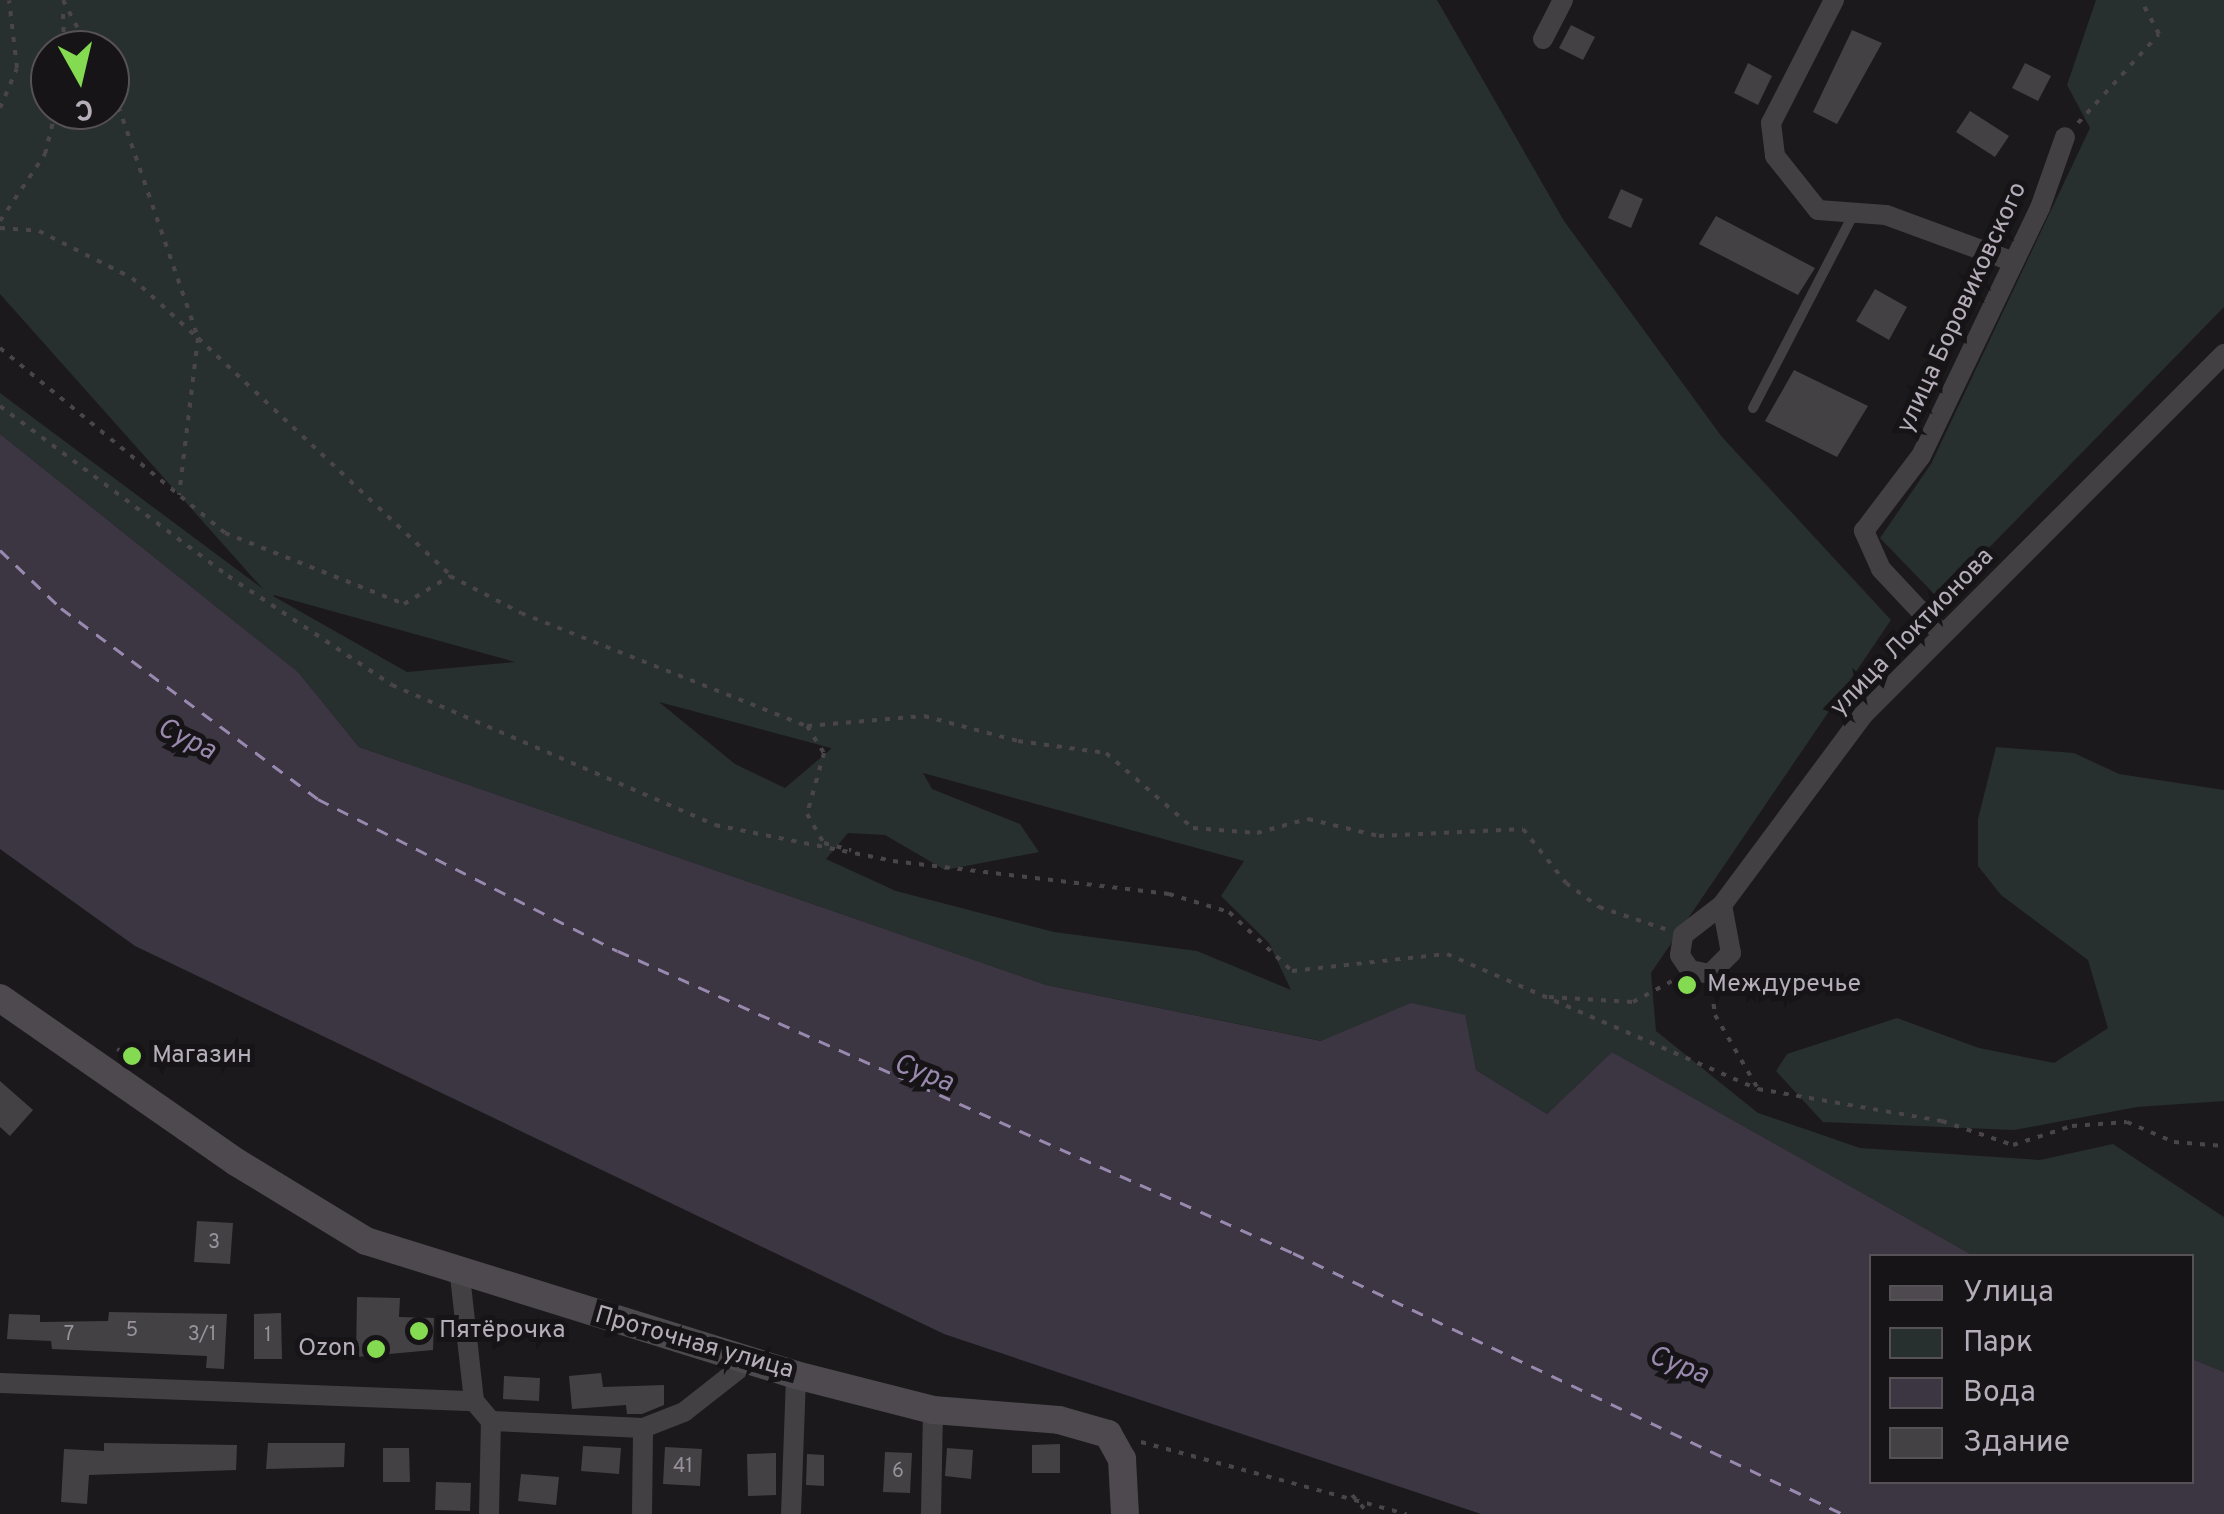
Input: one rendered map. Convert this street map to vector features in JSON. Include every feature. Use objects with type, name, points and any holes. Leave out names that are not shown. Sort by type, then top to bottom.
[{"type":"main road","name":"Проточная улица","points":[[0,998],[289,1196],[366,1241],[460,1276],[796,1375],[933,1410],[1059,1420],[1108,1434]]},
{"type":"main road","points":[[1108,1434],[1122,1459],[1125,1514]]},
{"type":"street","points":[[1543,40],[1564,0]]},
{"type":"street","points":[[1834,0],[1771,122],[1775,156],[1818,210],[1886,215],[2014,262]]},
{"type":"street","name":"улица Боровиковского","points":[[1942,634],[1881,569],[1864,532],[1921,456],[2014,262],[2064,137]]},
{"type":"street","name":"улица Локтионова","points":[[1683,936],[1722,905],[1864,715],[2224,354]]},
{"type":"street","points":[[1683,936],[1680,954],[1696,970],[1730,953],[1722,905]]},
{"type":"street","points":[[460,1276],[474,1402],[492,1421],[643,1428],[684,1412],[750,1360]]},
{"type":"street","points":[[791,1514],[796,1375]]},
{"type":"street","points":[[0,1383],[474,1402]]},
{"type":"street","points":[[931,1514],[933,1410]]},
{"type":"street","points":[[489,1514],[492,1421]]},
{"type":"street","points":[[642,1514],[643,1428]]},
{"type":"lane","points":[[1753,408],[1855,212]]},
{"type":"path","points":[[0,108],[17,68],[9,0]]},
{"type":"path","points":[[63,0],[64,30]]},
{"type":"path","points":[[2064,137],[2160,34],[2141,0]]},
{"type":"path","points":[[63,10],[76,30]]},
{"type":"path","points":[[0,221],[45,154],[51,130]]},
{"type":"path","points":[[126,130],[198,338],[179,495]]},
{"type":"path","points":[[0,228],[39,231],[132,278],[450,576],[521,613],[807,726],[924,716],[1106,753],[1194,828],[1256,833],[1308,820],[1379,836],[1523,829],[1566,883],[1599,907],[1683,936]]},
{"type":"path","points":[[0,348],[225,533],[404,604],[450,576]]},
{"type":"path","points":[[0,406],[228,576],[392,685],[715,826],[893,861],[1169,894],[1230,912],[1292,970],[1447,954],[1758,1089],[1942,1121],[2013,1145],[2072,1126],[2126,1122],[2174,1142],[2224,1146]]},
{"type":"path","points":[[807,726],[824,753],[808,814],[824,843],[893,861]]},
{"type":"path","points":[[1544,996],[1633,1002],[1696,970],[1715,1015],[1758,1089]]},
{"type":"path","points":[[1108,1434],[1350,1494],[1406,1514]]},
{"type":"path","points":[[1350,1494],[1369,1514]]},
{"type":"green space","points":[[0,0],[1437,0],[1564,221],[1722,437],[1891,620],[1651,973],[1656,1031],[1758,1113],[1860,1148],[2040,1160],[2113,1144],[2224,1217],[2224,1372],[2194,1360],[2194,1254],[1970,1254],[1612,1052],[1547,1114],[1476,1070],[1411,1004],[1322,1041],[1046,985],[359,747],[298,672],[0,434],[0,393],[263,589],[0,294]],"holes":[[[274,595],[515,662],[407,672]],[[659,702],[831,748],[785,788],[735,764]],[[923,773],[1244,861],[1221,896],[1269,943],[1291,990],[1197,951],[1054,932],[896,891],[826,859],[848,833],[885,835],[945,870],[1039,852],[1020,824],[932,789]]]},
{"type":"green space","points":[[2096,0],[2224,0],[2224,307],[1939,599],[1880,538],[1931,464],[2090,128],[2067,85]]},
{"type":"green space","points":[[1996,747],[2074,753],[2119,774],[2224,790],[2224,1101],[2137,1107],[2014,1130],[1823,1122],[1776,1071],[1787,1054],[1897,1018],[1979,1048],[2054,1063],[2108,1028],[2088,960],[2001,895],[1978,866],[1978,819]]},
{"type":"water","name":"Сура","points":[[0,434],[298,672],[359,747],[1046,985],[1321,1041],[1411,1003],[1465,1015],[1476,1070],[1547,1114],[1612,1052],[1970,1254],[1869,1254],[1869,1484],[2194,1484],[2194,1360],[2224,1372],[2224,1514],[1481,1514],[944,1334],[135,946],[0,849]]},
{"type":"building","points":[[1571,25],[1595,37],[1583,60],[1559,48]]},
{"type":"building","points":[[1852,30],[1882,43],[1837,124],[1813,112]]},
{"type":"building","points":[[1748,63],[1772,76],[1758,105],[1734,93]]},
{"type":"building","points":[[2025,63],[2051,76],[2038,101],[2012,88]]},
{"type":"building","points":[[1970,111],[2009,136],[1995,157],[1956,132]]},
{"type":"building","points":[[1621,189],[1643,199],[1631,228],[1608,218]]},
{"type":"building","points":[[1716,216],[1815,268],[1798,295],[1699,244]]},
{"type":"building","points":[[1875,289],[1907,307],[1889,340],[1856,321]]},
{"type":"building","points":[[1794,370],[1868,406],[1837,457],[1765,421]]},
{"type":"building","points":[[0,1081],[33,1110],[10,1136],[0,1127]]},
{"type":"building","points":[[197,1221],[233,1223],[230,1264],[194,1262]]},
{"type":"building","points":[[357,1297],[400,1298],[399,1317],[434,1318],[433,1350],[356,1357]]},
{"type":"building","points":[[109,1312],[227,1314],[224,1369],[206,1368],[207,1356],[52,1349],[51,1341],[7,1339],[9,1314],[40,1315],[40,1322],[108,1321]]},
{"type":"building","points":[[281,1313],[282,1359],[254,1359],[254,1314]]},
{"type":"building","points":[[601,1373],[603,1387],[664,1385],[664,1405],[642,1414],[627,1414],[626,1405],[572,1409],[569,1376]]},
{"type":"building","points":[[504,1376],[540,1378],[539,1401],[503,1399]]},
{"type":"building","points":[[104,1443],[237,1445],[236,1470],[89,1475],[87,1504],[61,1502],[64,1449],[104,1451]]},
{"type":"building","points":[[268,1443],[345,1443],[344,1467],[266,1469]]},
{"type":"building","points":[[1060,1444],[1060,1473],[1032,1473],[1032,1445]]},
{"type":"building","points":[[583,1446],[621,1448],[619,1474],[581,1471]]},
{"type":"building","points":[[665,1447],[702,1449],[700,1486],[663,1484]]},
{"type":"building","points":[[383,1448],[409,1448],[410,1482],[383,1482]]},
{"type":"building","points":[[947,1448],[973,1450],[971,1479],[945,1476]]},
{"type":"building","points":[[885,1452],[912,1453],[910,1493],[883,1492]]},
{"type":"building","points":[[776,1453],[776,1495],[748,1496],[747,1454]]},
{"type":"building","points":[[807,1454],[824,1455],[824,1486],[806,1485]]},
{"type":"building","points":[[521,1474],[559,1477],[556,1505],[518,1501]]},
{"type":"building","points":[[436,1482],[471,1483],[470,1511],[435,1510]]},
{"type":"ferry route","points":[[0,550],[61,608],[318,799],[618,951],[1293,1253],[1843,1514]]},
{"type":"place","name":"Междуречье","points":[[1687,985]]},
{"type":"place","name":"Магазин","points":[[132,1056]]},
{"type":"place","name":"Пятёрочка","points":[[419,1331]]},
{"type":"place","name":"Ozon","points":[[376,1349]]}]
